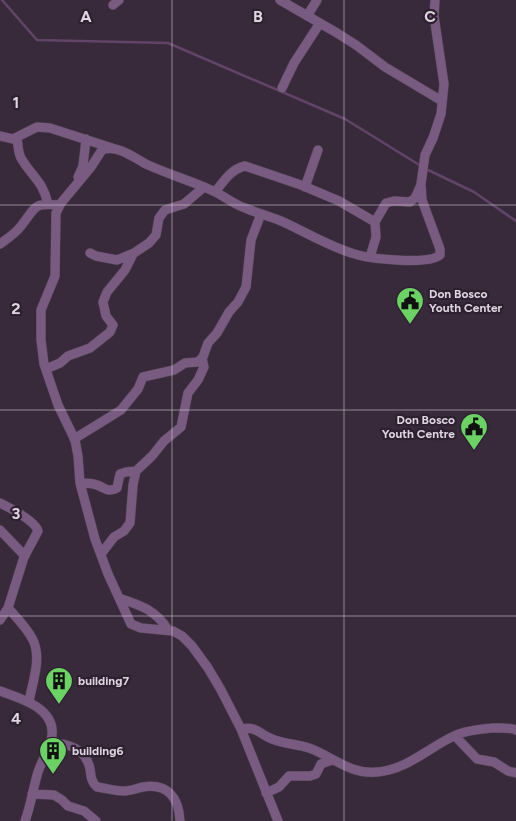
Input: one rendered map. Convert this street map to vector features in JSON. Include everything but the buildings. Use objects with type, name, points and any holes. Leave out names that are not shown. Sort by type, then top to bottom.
[{"type":"street","points":[[280,0],[356,45],[385,67],[442,101]]},
{"type":"street","points":[[307,16],[316,0]]},
{"type":"street","points":[[0,136],[7,139],[17,138],[37,126],[50,128],[116,149],[148,165],[215,192],[243,208],[280,221],[351,253],[370,257],[422,261],[433,260],[440,255],[440,249],[422,200],[421,184],[425,154],[439,123],[444,84],[434,16],[435,0]]},
{"type":"street","points":[[282,88],[294,63],[320,23]]},
{"type":"street","points":[[17,138],[20,157],[42,185],[48,204]]},
{"type":"street","points":[[79,180],[78,174],[83,166],[86,139]]},
{"type":"street","points":[[116,149],[102,150],[91,167],[60,205],[55,216],[55,276],[41,310],[40,323],[46,369],[58,405],[74,439],[84,501],[101,554],[131,624],[140,628],[168,630],[182,636],[192,646],[221,690],[241,729],[278,821]]},
{"type":"street","points":[[305,187],[318,150]]},
{"type":"street","points":[[215,192],[232,171],[245,166],[339,201],[375,222]]},
{"type":"street","points":[[370,257],[376,237],[375,222],[386,203],[412,201],[421,184]]},
{"type":"street","points":[[90,253],[116,260],[133,254],[149,243],[156,235],[159,218],[165,210],[184,204],[204,187]]},
{"type":"street","points":[[0,244],[20,227],[31,210],[36,206],[60,205]]},
{"type":"street","points":[[74,439],[121,410],[138,389],[143,376],[174,370],[184,363],[198,362],[202,358],[208,343],[217,333],[246,287],[251,240],[261,214]]},
{"type":"street","points":[[46,369],[60,363],[68,356],[90,348],[110,332],[113,325],[106,316],[103,302],[107,292],[125,270],[133,254]]},
{"type":"street","points":[[101,554],[130,523],[136,471],[164,441],[181,427],[188,393],[198,380],[204,367],[202,358]]},
{"type":"street","points":[[80,483],[95,484],[105,490],[114,490],[120,474],[136,471]]},
{"type":"street","points":[[0,503],[12,508],[38,529],[38,534],[25,556],[8,608],[0,620]]},
{"type":"street","points":[[0,530],[25,556]]},
{"type":"street","points":[[119,598],[140,604],[154,612],[168,630]]},
{"type":"street","points":[[8,608],[27,630],[37,651],[29,702]]},
{"type":"street","points":[[0,691],[29,702],[50,721],[52,737],[39,769],[25,821]]},
{"type":"street","points":[[241,729],[248,727],[255,729],[268,738],[308,748],[345,767],[365,772],[376,772],[401,766],[454,736],[487,728],[510,728],[516,730]]},
{"type":"street","points":[[454,736],[477,759],[494,762],[508,771],[516,773]]},
{"type":"street","points":[[50,743],[70,746],[83,754],[88,762],[92,781],[97,787],[123,791],[142,787],[162,788],[172,794],[176,800],[180,821]]},
{"type":"street","points":[[266,793],[279,787],[289,776],[310,776],[316,774],[321,764],[332,760]]},
{"type":"street","points":[[32,794],[54,795],[68,806],[84,811],[96,821]]},
{"type":"waterway","points":[[2,0],[37,40],[168,43],[345,119],[421,166]]},
{"type":"waterway","points":[[426,169],[474,192],[516,221]]},
{"type":"place","name":"Don Bosco Youth Center","points":[[410,325]]},
{"type":"place","name":"Don Bosco Youth Centre","points":[[474,451]]},
{"type":"place","name":"building7","points":[[59,705]]},
{"type":"place","name":"building6","points":[[53,775]]}]
